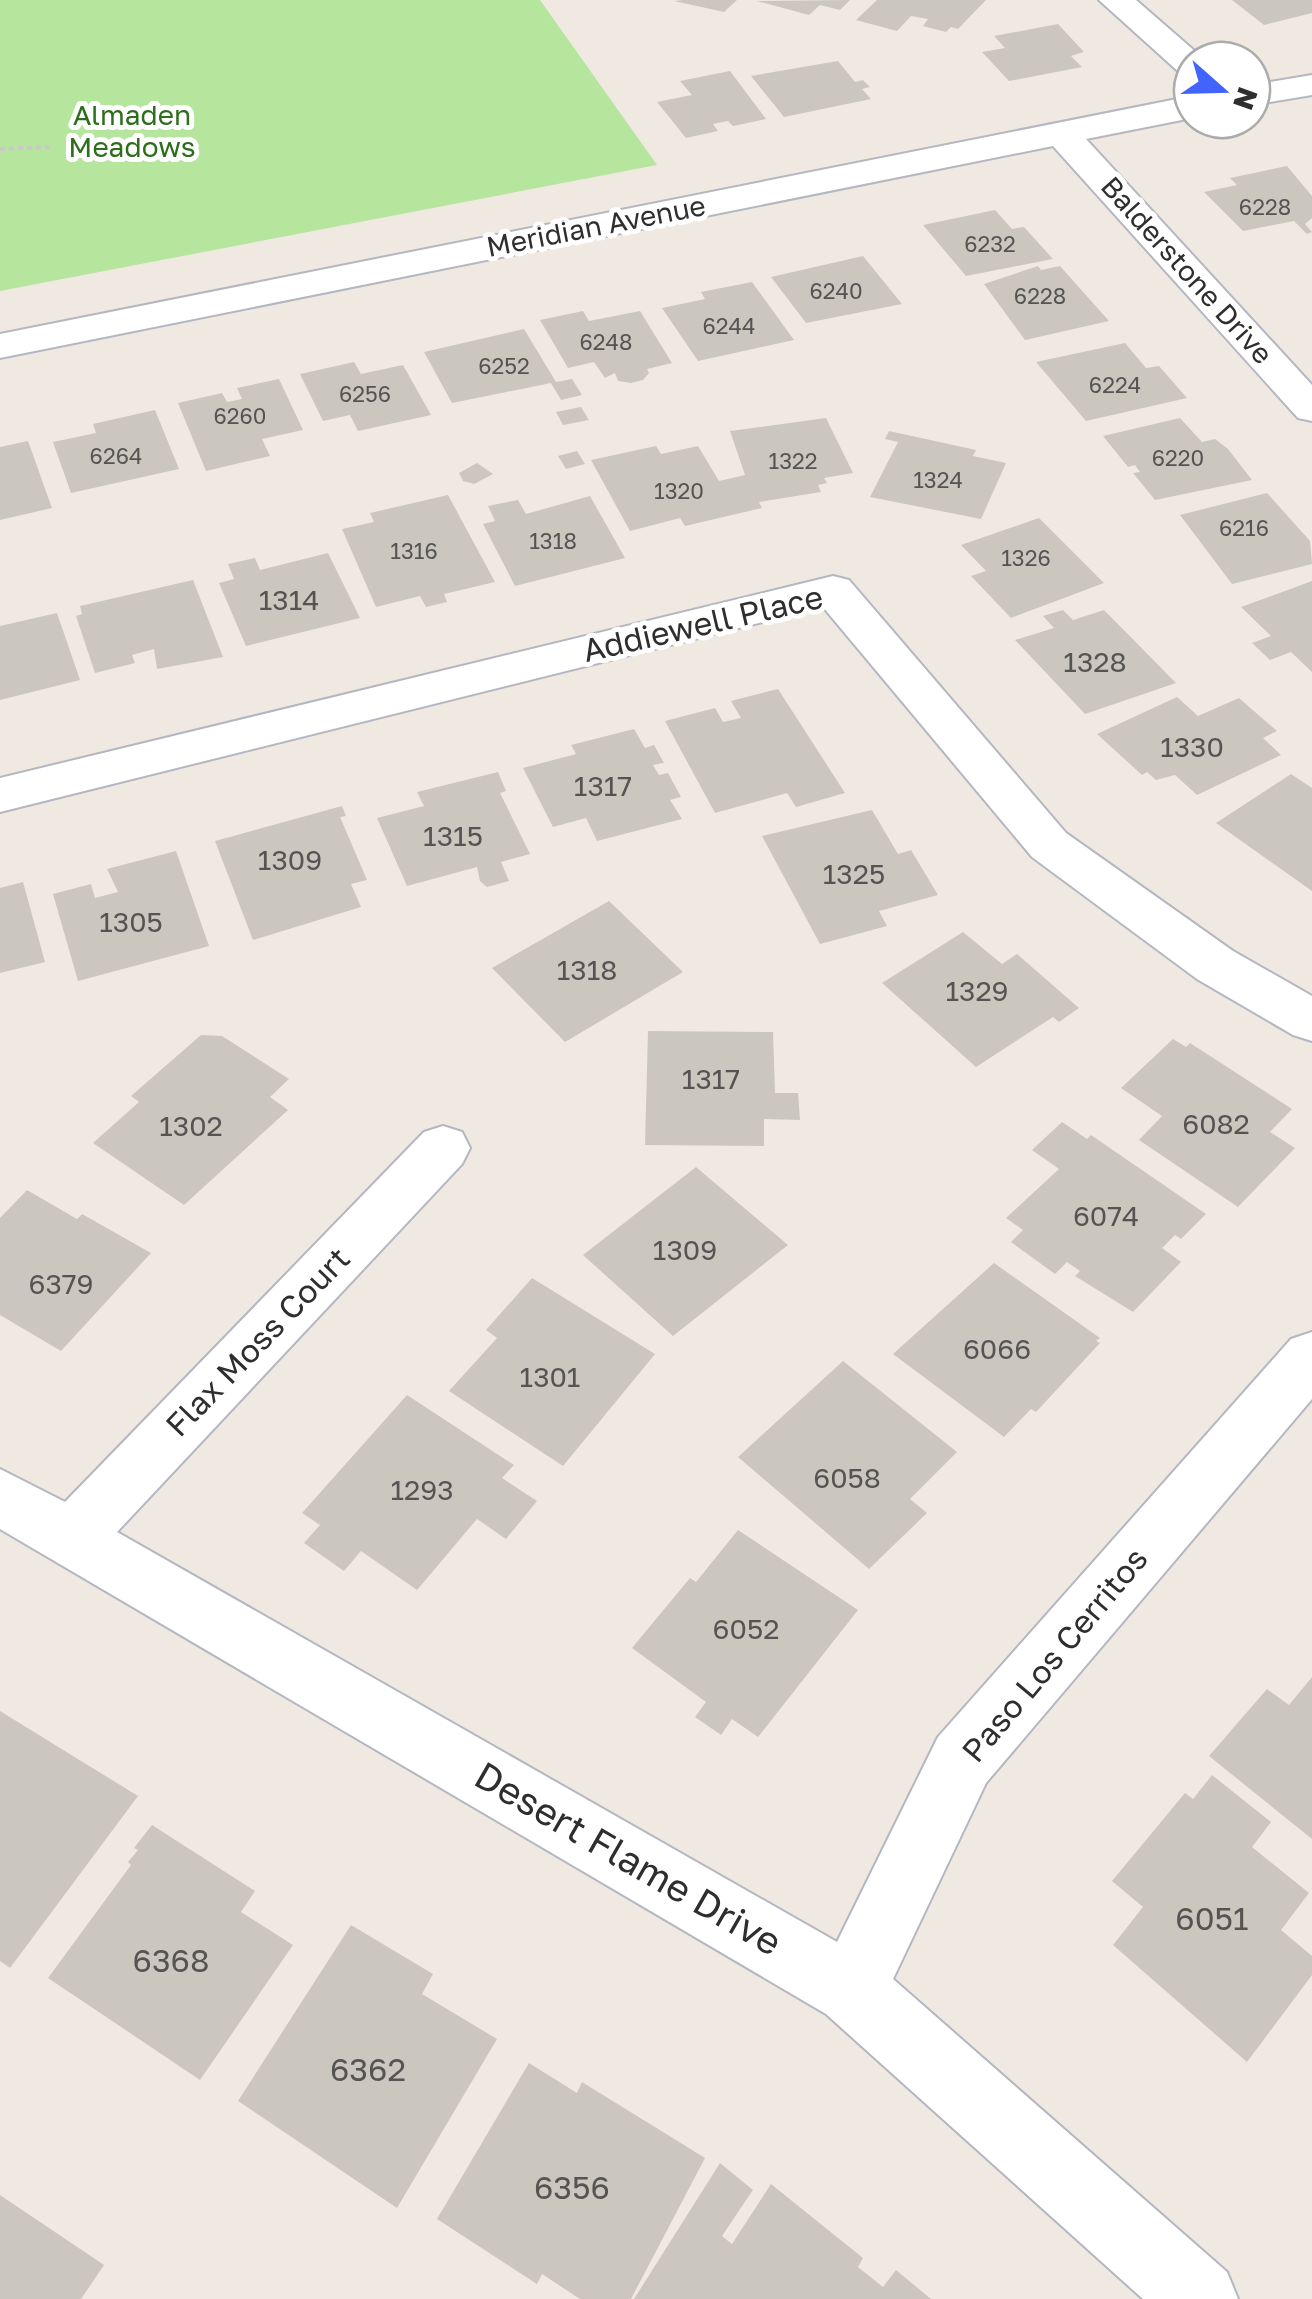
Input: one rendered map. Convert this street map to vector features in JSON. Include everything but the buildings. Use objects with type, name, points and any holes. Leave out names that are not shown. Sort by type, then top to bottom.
[{"type":"street","points":[[1116,0],[1172,49]]},
{"type":"street","points":[[1272,92],[1312,85]]},
{"type":"street","name":"Meridian Avenue","points":[[0,346],[1172,110]]},
{"type":"street","name":"Balderstone Drive","points":[[1061,133],[1312,409]]},
{"type":"street","name":"Addiewell Place","points":[[0,795],[833,590],[1050,845],[1215,965],[1312,1021]]},
{"type":"street","name":"Flax Moss Court","points":[[73,1536],[442,1148]]},
{"type":"street","name":"Paso Los Cerritos","points":[[851,1988],[962,1760],[1312,1357]]},
{"type":"street","name":"Desert Flame Drive","points":[[0,1497],[851,1988],[1200,2299]]},
{"type":"path","points":[[0,150],[52,147]]},
{"type":"green space","name":"Almaden Meadows","points":[[0,0],[540,0],[657,165],[0,291]]}]
